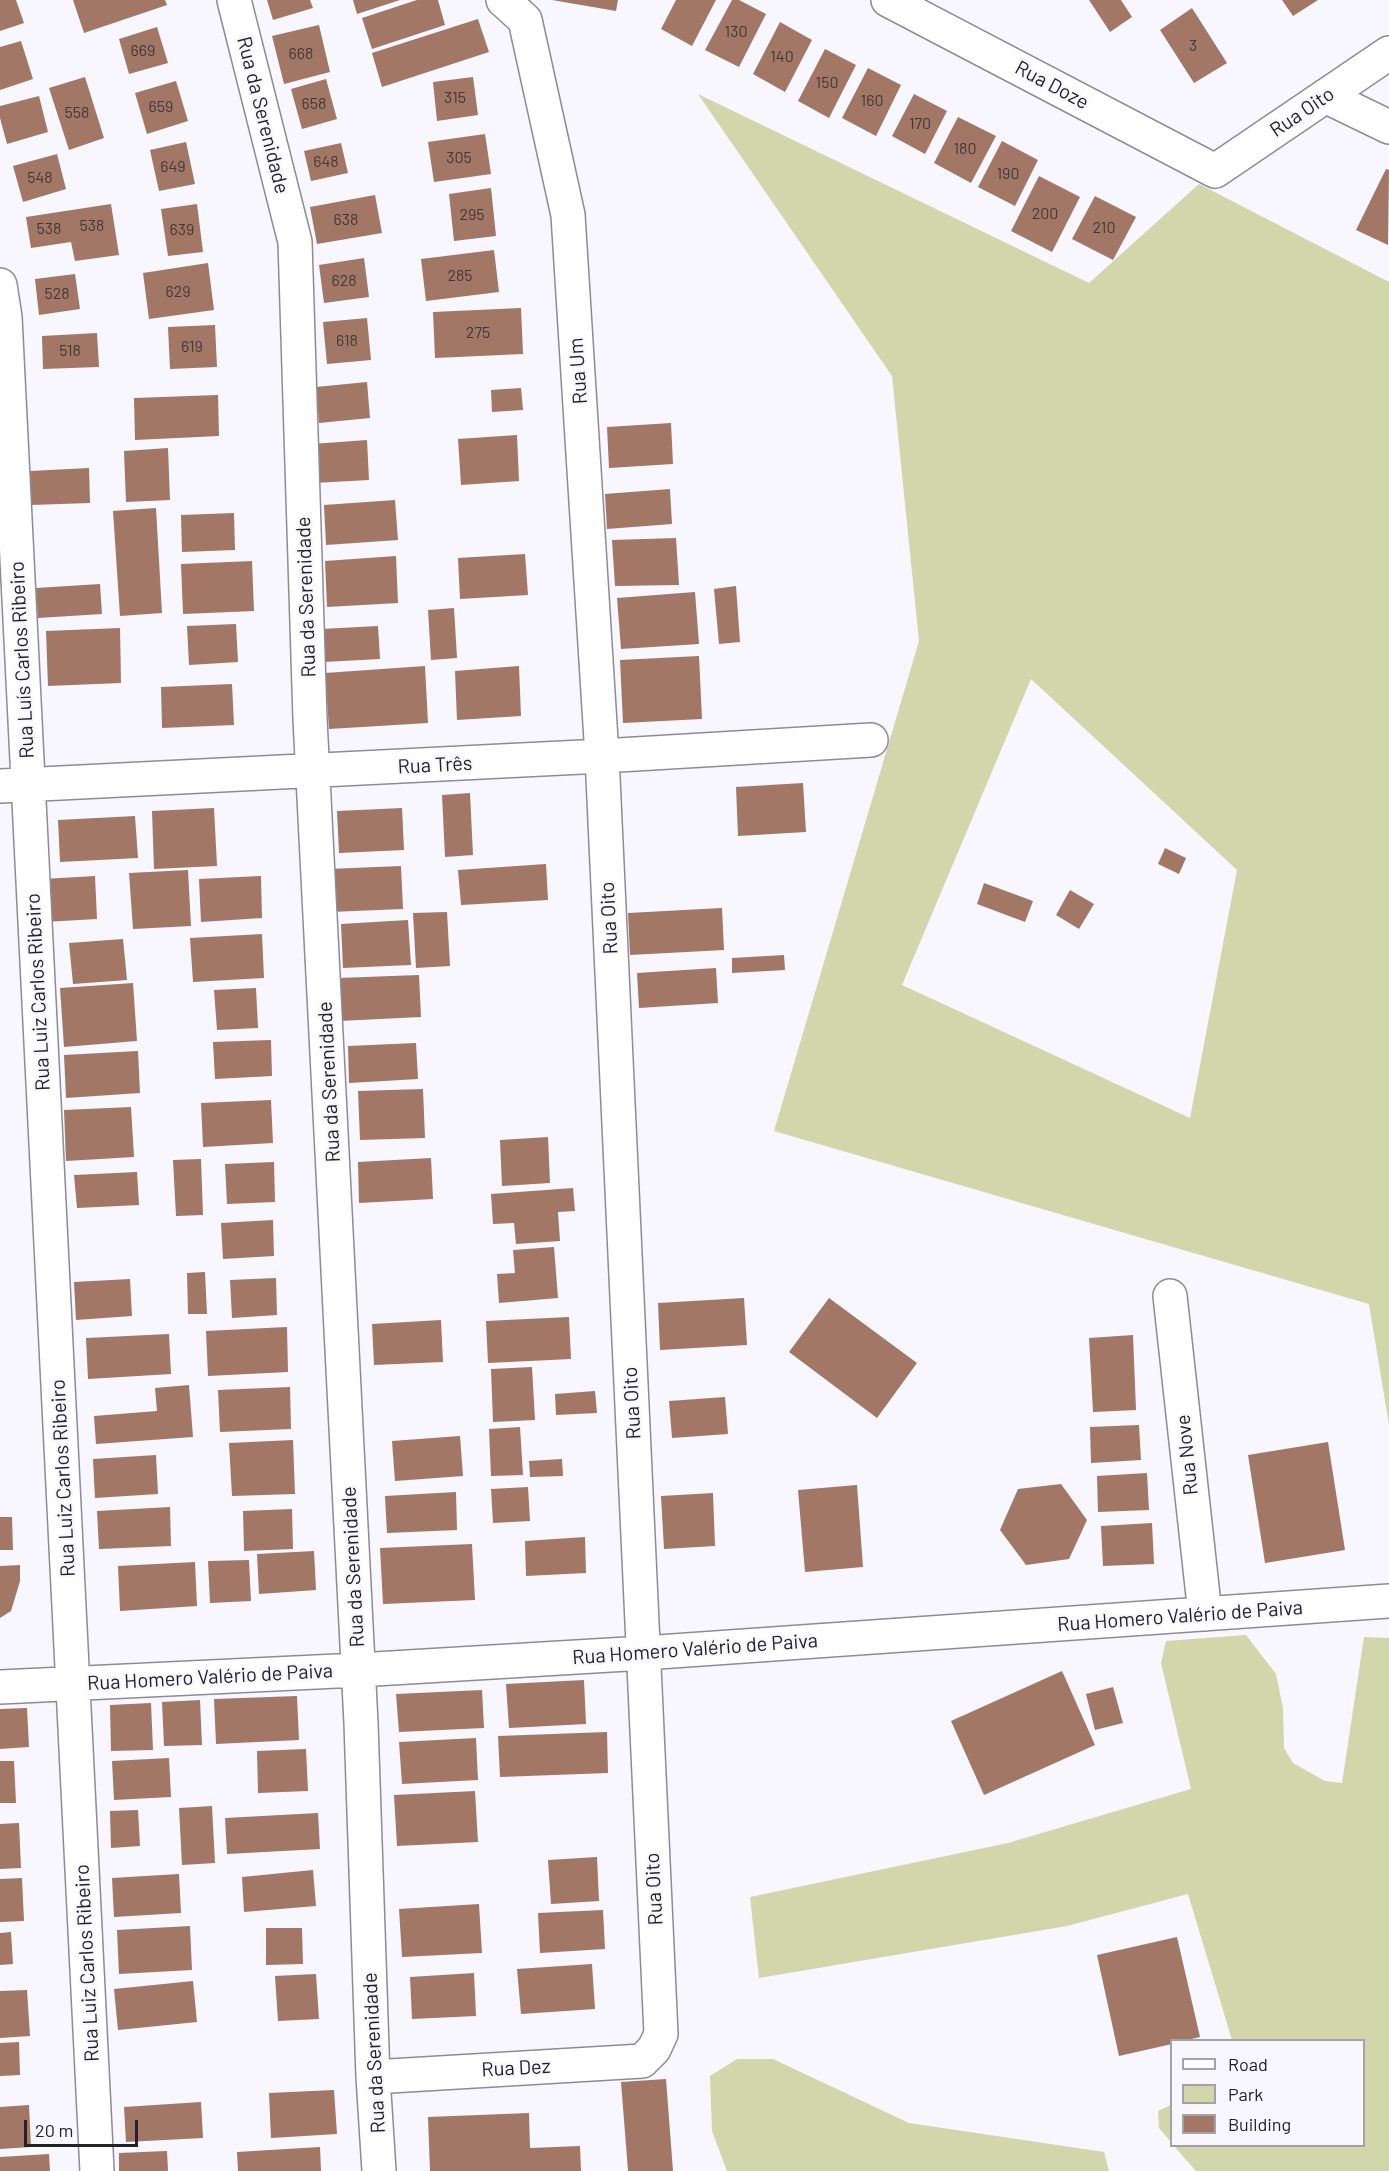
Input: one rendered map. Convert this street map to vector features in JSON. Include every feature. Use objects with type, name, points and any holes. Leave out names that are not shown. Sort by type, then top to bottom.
[{"type":"street","name":"Rua da Serenidade","points":[[234,0],[295,242],[313,771],[358,1670],[373,2077],[379,2171]]},
{"type":"street","name":"Rua Um","points":[[503,0],[525,20],[568,215],[602,756]]},
{"type":"street","name":"Rua Doze","points":[[912,4],[1215,171]]},
{"type":"street","name":"Rua Oito","points":[[1215,171],[1389,53]]},
{"type":"street","points":[[1325,96],[1389,127]]},
{"type":"street","name":"Rua Luís Carlos Ribeiro","points":[[0,285],[5,317],[14,786]]},
{"type":"street","name":"Rua Três","points":[[14,786],[871,740]]},
{"type":"street","name":"Rua Oito","points":[[602,756],[661,2034],[654,2049]]},
{"type":"street","name":"Rua Luiz Carlos Ribeiro","points":[[14,786],[73,1683],[97,2171]]},
{"type":"street","name":"Rua Nove","points":[[1170,1296],[1205,1614]]},
{"type":"street","name":"Rua Homero Valério de Paiva","points":[[0,1687],[358,1670],[644,1653],[1389,1601]]},
{"type":"street","name":"Rua Dez","points":[[373,2077],[642,2061],[654,2049]]},
{"type":"green space","points":[[698,94],[1089,283],[1199,184],[1389,282],[1389,1425],[1369,1304],[774,1131],[919,641],[892,376]],"holes":[[[1031,679],[1237,870],[1190,1118],[902,985]]]},
{"type":"green space","points":[[1246,1635],[1276,1674],[1283,1708],[1284,1748],[1293,1763],[1325,1781],[1342,1783],[1364,1637],[1389,1638],[1389,2171],[1196,2171],[1175,2147],[1365,2147],[1365,2039],[1232,2039],[1188,1894],[1067,1926],[759,1978],[750,1897],[1008,1843],[1191,1789],[1161,1663],[1166,1641]]},
{"type":"green space","points":[[737,2059],[773,2059],[909,2123],[1104,2152],[1109,2171],[727,2171],[712,2131],[710,2076]]},
{"type":"green space","points":[[1170,2105],[1170,2141],[1159,2128],[1158,2111]]},
{"type":"building","points":[[0,0],[16,0],[24,23],[0,31]]},
{"type":"building","points":[[73,0],[165,0],[167,5],[84,33]]},
{"type":"building","points":[[267,0],[310,0],[313,8],[273,20]]},
{"type":"building","points":[[353,0],[400,0],[357,14]]},
{"type":"building","points":[[417,0],[438,0],[445,25],[372,49],[362,18]]},
{"type":"building","points":[[552,0],[618,0],[616,11]]},
{"type":"building","points":[[676,0],[716,0],[692,46],[661,29]]},
{"type":"building","points":[[732,0],[739,0],[766,14],[739,67],[705,50]]},
{"type":"building","points":[[1089,0],[1121,0],[1132,17],[1110,32]]},
{"type":"building","points":[[1282,0],[1318,0],[1293,16]]},
{"type":"building","points":[[1192,8],[1227,63],[1194,83],[1160,30]]},
{"type":"building","points":[[478,19],[489,52],[382,87],[372,53]]},
{"type":"building","points":[[780,22],[812,40],[785,92],[753,74]]},
{"type":"building","points":[[319,25],[330,72],[284,84],[272,36]]},
{"type":"building","points":[[157,27],[168,63],[129,74],[119,39]]},
{"type":"building","points":[[21,41],[33,79],[0,90],[0,47]]},
{"type":"building","points":[[825,49],[856,65],[829,118],[798,101]]},
{"type":"building","points":[[868,68],[901,85],[876,136],[842,118]]},
{"type":"building","points":[[85,77],[104,138],[69,150],[49,88]]},
{"type":"building","points":[[473,77],[478,115],[437,121],[433,82]]},
{"type":"building","points":[[326,79],[337,119],[302,129],[291,89]]},
{"type":"building","points":[[176,81],[188,121],[147,134],[135,93]]},
{"type":"building","points":[[914,94],[947,111],[925,154],[892,136]]},
{"type":"building","points":[[39,96],[48,132],[7,144],[0,118],[0,106]]},
{"type":"building","points":[[958,117],[996,136],[971,183],[934,163]]},
{"type":"building","points":[[485,134],[491,174],[434,182],[428,142]]},
{"type":"building","points":[[1002,141],[1038,160],[1015,206],[978,187]]},
{"type":"building","points":[[186,142],[195,184],[159,191],[150,150]]},
{"type":"building","points":[[341,143],[348,173],[311,181],[304,151]]},
{"type":"building","points":[[57,154],[66,189],[23,202],[13,166]]},
{"type":"building","points":[[1386,169],[1389,170],[1388,245],[1356,230]]},
{"type":"building","points":[[1039,176],[1080,197],[1052,252],[1011,231]]},
{"type":"building","points":[[491,188],[496,236],[454,241],[449,194]]},
{"type":"building","points":[[375,195],[382,233],[317,244],[310,207]]},
{"type":"building","points":[[1095,196],[1136,217],[1113,260],[1072,239]]},
{"type":"building","points":[[111,204],[119,255],[75,261],[71,242],[31,248],[26,217]]},
{"type":"building","points":[[197,204],[203,252],[168,256],[161,209]]},
{"type":"building","points":[[494,250],[499,292],[426,301],[421,259]]},
{"type":"building","points":[[364,258],[369,297],[324,303],[319,265]]},
{"type":"building","points":[[208,263],[214,310],[149,319],[143,273]]},
{"type":"building","points":[[75,274],[80,309],[39,315],[35,279]]},
{"type":"building","points":[[521,308],[523,354],[435,358],[433,312]]},
{"type":"building","points":[[367,318],[371,360],[327,364],[323,322]]},
{"type":"building","points":[[215,325],[217,367],[170,369],[168,327]]},
{"type":"building","points":[[97,333],[99,367],[43,369],[42,336]]},
{"type":"building","points":[[367,382],[370,418],[319,423],[316,387]]},
{"type":"building","points":[[521,388],[523,410],[492,412],[491,390]]},
{"type":"building","points":[[218,395],[219,436],[135,440],[134,398]]},
{"type":"building","points":[[671,423],[673,464],[609,468],[607,427]]},
{"type":"building","points":[[517,435],[519,481],[461,485],[458,439]]},
{"type":"building","points":[[367,440],[369,480],[314,483],[312,444]]},
{"type":"building","points":[[168,448],[170,500],[126,502],[124,451]]},
{"type":"building","points":[[89,468],[90,503],[31,505],[30,471]]},
{"type":"building","points":[[670,489],[672,524],[607,529],[605,494]]},
{"type":"building","points":[[395,500],[398,540],[326,545],[324,505]]},
{"type":"building","points":[[156,508],[162,613],[120,616],[113,511]]},
{"type":"building","points":[[234,513],[235,550],[182,552],[181,515]]},
{"type":"building","points":[[676,538],[679,585],[615,586],[612,540]]},
{"type":"building","points":[[525,554],[528,595],[460,599],[458,558]]},
{"type":"building","points":[[396,556],[398,603],[327,607],[325,561]]},
{"type":"building","points":[[252,561],[254,611],[183,614],[181,564]]},
{"type":"building","points":[[100,584],[102,614],[38,618],[36,588]]},
{"type":"building","points":[[736,586],[740,642],[719,644],[714,589]]},
{"type":"building","points":[[695,592],[699,644],[621,649],[617,598]]},
{"type":"building","points":[[454,608],[457,658],[431,660],[428,610]]},
{"type":"building","points":[[236,624],[238,662],[189,665],[187,626]]},
{"type":"building","points":[[378,626],[380,659],[324,662],[321,629]]},
{"type":"building","points":[[120,628],[121,683],[48,686],[46,631]]},
{"type":"building","points":[[699,656],[702,719],[623,723],[620,660]]},
{"type":"building","points":[[425,666],[428,723],[329,729],[325,673]]},
{"type":"building","points":[[519,666],[521,716],[457,720],[455,671]]},
{"type":"building","points":[[232,684],[234,725],[162,728],[161,687]]},
{"type":"building","points":[[803,783],[806,832],[738,836],[736,787]]},
{"type":"building","points":[[470,793],[473,855],[445,857],[442,795]]},
{"type":"building","points":[[214,808],[217,866],[154,869],[152,811]]},
{"type":"building","points":[[402,808],[404,850],[339,853],[337,811]]},
{"type":"building","points":[[135,816],[138,858],[60,862],[58,820]]},
{"type":"building","points":[[1165,848],[1186,858],[1179,874],[1158,864]]},
{"type":"building","points":[[546,864],[548,900],[461,905],[458,870]]},
{"type":"building","points":[[401,866],[403,909],[330,912],[328,869]]},
{"type":"building","points":[[188,870],[191,926],[133,929],[129,873]]},
{"type":"building","points":[[95,876],[97,919],[44,922],[43,879]]},
{"type":"building","points":[[261,876],[262,918],[201,922],[199,879]]},
{"type":"building","points":[[984,883],[1033,901],[1025,922],[977,904]]},
{"type":"building","points":[[1070,890],[1094,904],[1079,929],[1056,915]]},
{"type":"building","points":[[722,908],[724,950],[630,955],[628,913]]},
{"type":"building","points":[[447,912],[450,966],[416,968],[413,913]]},
{"type":"building","points":[[408,920],[411,965],[343,968],[341,924]]},
{"type":"building","points":[[262,934],[264,978],[193,982],[190,938]]},
{"type":"building","points":[[123,939],[127,980],[73,984],[69,943]]},
{"type":"building","points":[[784,955],[785,970],[732,973],[732,958]]},
{"type":"building","points":[[716,968],[718,1003],[639,1008],[637,973]]},
{"type":"building","points":[[419,975],[421,1017],[339,1021],[338,978]]},
{"type":"building","points":[[133,983],[137,1041],[64,1047],[60,988]]},
{"type":"building","points":[[256,988],[258,1028],[217,1030],[214,990]]},
{"type":"building","points":[[271,1040],[272,1076],[215,1079],[213,1042]]},
{"type":"building","points":[[416,1043],[418,1079],[349,1083],[348,1046]]},
{"type":"building","points":[[138,1051],[140,1093],[66,1098],[64,1055]]},
{"type":"building","points":[[423,1089],[425,1138],[360,1140],[358,1091]]},
{"type":"building","points":[[271,1100],[273,1143],[203,1147],[201,1103]]},
{"type":"building","points":[[131,1107],[134,1157],[66,1161],[64,1110]]},
{"type":"building","points":[[548,1137],[550,1183],[502,1186],[500,1140]]},
{"type":"building","points":[[431,1158],[433,1199],[359,1203],[358,1162]]},
{"type":"building","points":[[201,1159],[203,1215],[176,1216],[173,1160]]},
{"type":"building","points":[[274,1162],[275,1202],[227,1204],[225,1164]]},
{"type":"building","points":[[137,1172],[139,1205],[77,1208],[74,1175]]},
{"type":"building","points":[[573,1188],[575,1211],[558,1212],[560,1241],[516,1244],[514,1223],[493,1224],[491,1194]]},
{"type":"building","points":[[273,1220],[274,1256],[223,1259],[221,1223]]},
{"type":"building","points":[[554,1247],[558,1298],[499,1303],[497,1274],[515,1273],[513,1250]]},
{"type":"building","points":[[205,1272],[207,1314],[188,1314],[187,1273]]},
{"type":"building","points":[[276,1278],[277,1315],[232,1318],[230,1280]]},
{"type":"building","points":[[130,1279],[132,1316],[76,1320],[74,1282]]},
{"type":"building","points":[[744,1298],[747,1345],[660,1350],[658,1303]]},
{"type":"building","points":[[829,1298],[917,1363],[877,1418],[789,1352]]},
{"type":"building","points":[[569,1317],[571,1359],[488,1363],[486,1321]]},
{"type":"building","points":[[441,1320],[443,1362],[374,1365],[372,1324]]},
{"type":"building","points":[[287,1327],[288,1372],[208,1376],[206,1331]]},
{"type":"building","points":[[169,1334],[171,1374],[88,1379],[86,1338]]},
{"type":"building","points":[[1133,1335],[1136,1410],[1093,1412],[1089,1338]]},
{"type":"building","points":[[532,1367],[535,1420],[493,1422],[491,1369]]},
{"type":"building","points":[[189,1385],[193,1437],[96,1444],[94,1416],[157,1411],[155,1388]]},
{"type":"building","points":[[290,1387],[291,1429],[220,1432],[218,1390]]},
{"type":"building","points":[[595,1391],[597,1413],[556,1415],[555,1394]]},
{"type":"building","points":[[725,1397],[728,1434],[672,1438],[669,1401]]},
{"type":"building","points":[[1139,1425],[1141,1460],[1091,1463],[1090,1427]]},
{"type":"building","points":[[520,1427],[523,1475],[491,1476],[489,1429]]},
{"type":"building","points":[[460,1436],[463,1476],[395,1481],[392,1441]]},
{"type":"building","points":[[293,1440],[295,1494],[232,1496],[229,1443]]},
{"type":"building","points":[[1328,1442],[1345,1550],[1265,1563],[1248,1455]]},
{"type":"building","points":[[156,1455],[158,1494],[95,1498],[93,1459]]},
{"type":"building","points":[[562,1459],[563,1476],[530,1477],[529,1461]]},
{"type":"building","points":[[1147,1473],[1149,1510],[1098,1512],[1097,1476]]},
{"type":"building","points":[[1061,1484],[1087,1520],[1069,1559],[1026,1565],[1000,1530],[1018,1489]]},
{"type":"building","points":[[857,1485],[863,1567],[805,1572],[798,1490]]},
{"type":"building","points":[[528,1487],[530,1521],[493,1523],[491,1489]]},
{"type":"building","points":[[456,1492],[457,1530],[387,1533],[385,1496]]},
{"type":"building","points":[[713,1493],[715,1546],[664,1549],[661,1496]]},
{"type":"building","points":[[170,1507],[171,1546],[99,1549],[97,1511]]},
{"type":"building","points":[[292,1509],[293,1549],[244,1551],[243,1511]]},
{"type":"building","points":[[0,1517],[12,1517],[13,1550],[0,1550]]},
{"type":"building","points":[[1152,1523],[1154,1564],[1103,1566],[1101,1526]]},
{"type":"building","points":[[585,1537],[586,1573],[526,1576],[525,1541]]},
{"type":"building","points":[[472,1544],[475,1600],[383,1604],[380,1548]]},
{"type":"building","points":[[314,1551],[316,1590],[259,1594],[257,1554]]},
{"type":"building","points":[[249,1560],[251,1601],[210,1603],[208,1561]]},
{"type":"building","points":[[195,1562],[197,1606],[120,1611],[118,1566]]},
{"type":"building","points":[[20,1565],[20,1581],[11,1611],[0,1618],[0,1566]]},
{"type":"building","points":[[1062,1671],[1095,1745],[984,1795],[951,1721]]},
{"type":"building","points":[[584,1680],[586,1724],[509,1728],[506,1684]]},
{"type":"building","points":[[1113,1687],[1123,1723],[1095,1730],[1086,1694]]},
{"type":"building","points":[[482,1690],[484,1728],[399,1732],[396,1694]]},
{"type":"building","points":[[297,1696],[299,1740],[216,1744],[214,1699]]},
{"type":"building","points":[[200,1700],[202,1745],[164,1746],[162,1702]]},
{"type":"building","points":[[151,1703],[153,1750],[111,1751],[110,1705]]},
{"type":"building","points":[[27,1708],[29,1747],[0,1749],[0,1709]]},
{"type":"building","points":[[607,1732],[608,1773],[500,1777],[498,1736]]},
{"type":"building","points":[[476,1738],[478,1780],[402,1784],[399,1742]]},
{"type":"building","points":[[306,1749],[308,1791],[258,1793],[257,1751]]},
{"type":"building","points":[[169,1758],[171,1797],[114,1800],[112,1761]]},
{"type":"building","points":[[0,1761],[14,1761],[16,1803],[0,1803]]},
{"type":"building","points":[[475,1791],[478,1842],[397,1846],[394,1795]]},
{"type":"building","points":[[212,1806],[215,1863],[182,1865],[179,1808]]},
{"type":"building","points":[[138,1810],[140,1846],[111,1848],[110,1811]]},
{"type":"building","points":[[318,1813],[320,1849],[227,1854],[225,1818]]},
{"type":"building","points":[[19,1823],[21,1868],[0,1869],[0,1824]]},
{"type":"building","points":[[597,1857],[599,1901],[551,1904],[548,1860]]},
{"type":"building","points":[[313,1870],[316,1906],[244,1912],[242,1877]]},
{"type":"building","points":[[179,1874],[181,1913],[114,1917],[112,1878]]},
{"type":"building","points":[[22,1878],[24,1921],[0,1922],[0,1879]]},
{"type":"building","points":[[479,1904],[482,1953],[402,1957],[399,1909]]},
{"type":"building","points":[[603,1910],[605,1949],[540,1953],[538,1913]]},
{"type":"building","points":[[190,1926],[192,1970],[119,1974],[117,1930]]},
{"type":"building","points":[[266,1928],[302,1928],[303,1964],[266,1965]]},
{"type":"building","points":[[11,1932],[13,1964],[0,1965],[0,1933]]},
{"type":"building","points":[[1177,1937],[1200,2037],[1170,2039],[1170,2044],[1119,2056],[1097,1955]]},
{"type":"building","points":[[592,1964],[595,2009],[521,2014],[517,1969]]},
{"type":"building","points":[[474,1973],[476,2016],[412,2019],[410,1977]]},
{"type":"building","points":[[316,1974],[319,2019],[278,2021],[275,1976]]},
{"type":"building","points":[[193,1981],[197,2022],[118,2030],[114,1989]]},
{"type":"building","points":[[27,1990],[30,2036],[0,2038],[0,1991]]},
{"type":"building","points":[[19,2042],[20,2075],[0,2076],[0,2043]]},
{"type":"building","points":[[666,2079],[673,2171],[628,2171],[621,2082]]},
{"type":"building","points":[[334,2090],[337,2134],[271,2138],[269,2093]]},
{"type":"building","points":[[201,2102],[203,2138],[126,2142],[124,2107]]},
{"type":"building","points":[[29,2105],[31,2147],[0,2149],[0,2107]]},
{"type":"building","points":[[529,2113],[530,2148],[580,2146],[581,2171],[430,2171],[428,2117]]},
{"type":"building","points":[[320,2147],[321,2171],[238,2171],[237,2152]]},
{"type":"building","points":[[167,2151],[168,2171],[119,2171],[119,2153]]},
{"type":"building","points":[[49,2154],[50,2171],[0,2171],[0,2157]]}]
